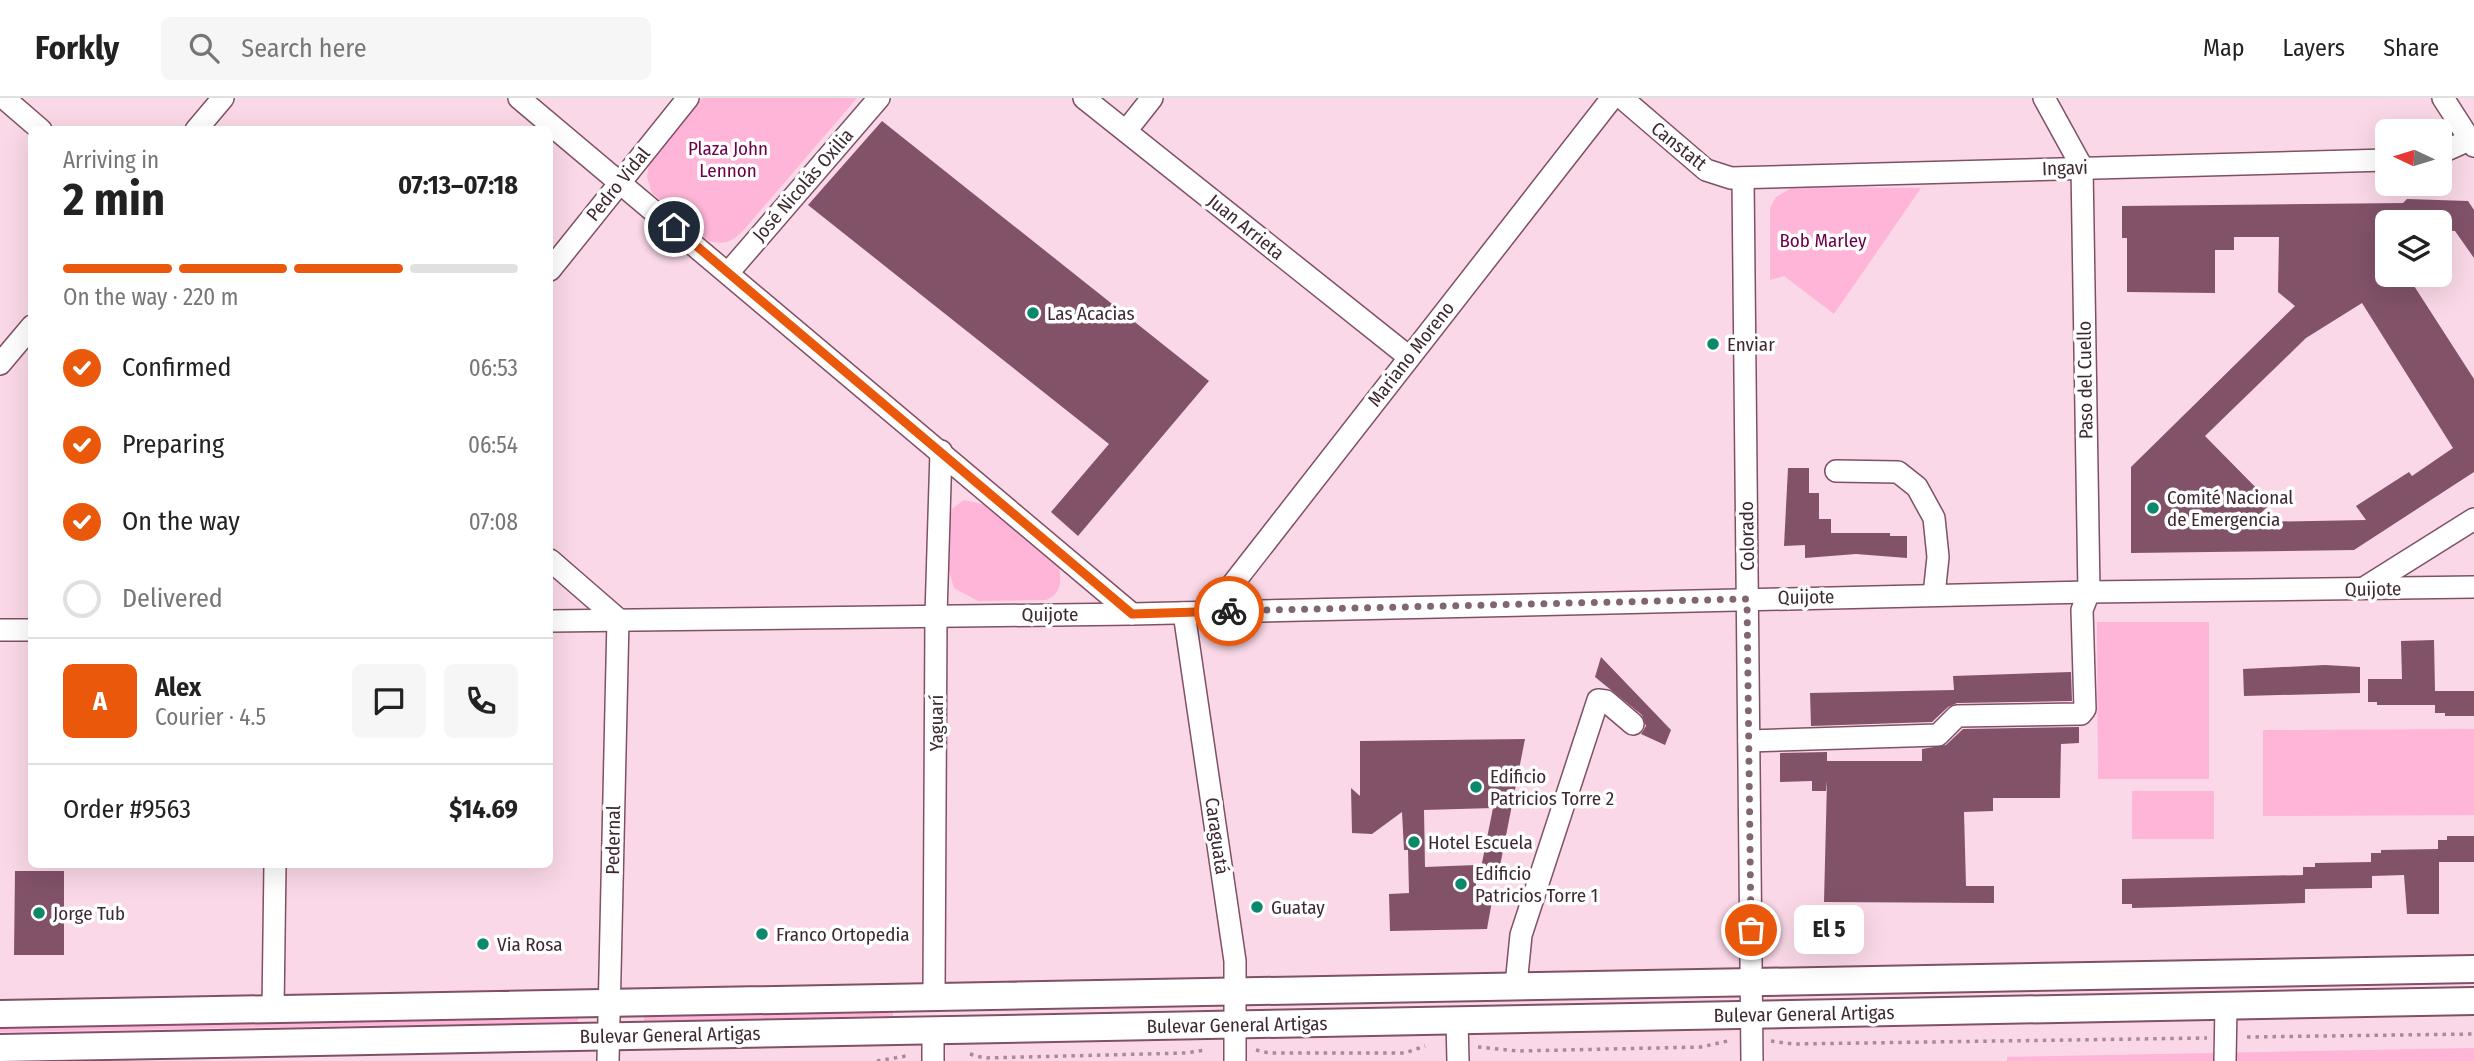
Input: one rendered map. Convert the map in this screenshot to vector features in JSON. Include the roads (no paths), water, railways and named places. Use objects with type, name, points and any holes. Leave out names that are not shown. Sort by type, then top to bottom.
[{"type":"main road","name":"Bulevar General Artigas","points":[[0,1014],[934,995],[1236,993],[1516,985],[1751,984],[2474,970]]},
{"type":"main road","name":"Bulevar General Artigas","points":[[0,1048],[273,1051],[1457,1042],[2226,1006],[2474,1001]]},
{"type":"street","points":[[4,98],[36,126]]},
{"type":"street","points":[[199,126],[223,98]]},
{"type":"street","points":[[519,98],[1132,614]]},
{"type":"street","name":"Pedro Vidal","points":[[553,266],[688,98]]},
{"type":"street","name":"José Nicolás Oxilia","points":[[728,273],[879,98]]},
{"type":"street","name":"Juan Arrieta","points":[[1084,98],[1409,357]]},
{"type":"street","points":[[1126,131],[1152,98]]},
{"type":"street","name":"Mariano Moreno","points":[[1211,612],[1612,98]]},
{"type":"street","name":"Canstatt","points":[[1622,98],[1706,170],[1731,178],[1743,178]]},
{"type":"street","points":[[2044,98],[2082,167]]},
{"type":"street","points":[[2445,99],[2472,143],[2452,149]]},
{"type":"street","name":"Ingavi","points":[[1743,178],[2375,160]]},
{"type":"street","name":"Paso del Cuello","points":[[1749,741],[1938,735],[1957,716],[2081,714],[2085,709],[2082,610],[2089,592],[2082,167]]},
{"type":"street","name":"Colorado","points":[[1743,178],[1752,1061]]},
{"type":"street","points":[[0,364],[28,331]]},
{"type":"street","name":"Yaguarí","points":[[934,995],[936,615],[941,451]]},
{"type":"street","points":[[1836,471],[1898,472],[1917,487],[1927,502],[1936,527],[1938,556],[1934,595]]},
{"type":"street","points":[[2362,589],[2474,519]]},
{"type":"street","points":[[553,563],[618,619]]},
{"type":"street","name":"Quijote","points":[[553,621],[1132,614],[1934,595],[2474,587]]},
{"type":"street","name":"Caraguatá","points":[[1184,613],[1235,961],[1235,1045]]},
{"type":"street","name":"Pedernal","points":[[608,1048],[618,619]]},
{"type":"street","points":[[0,630],[28,630]]},
{"type":"street","points":[[1516,985],[1521,935],[1598,699],[1606,701],[1633,724]]},
{"type":"street","points":[[273,1009],[275,868]]},
{"type":"street","points":[[2225,1061],[2226,1006]]},
{"type":"place","name":"Las Acacias","points":[[1033,313]]},
{"type":"place","name":"Enviar","points":[[1713,344]]},
{"type":"place","name":"Comité Nacional de Emergencia","points":[[2153,508]]},
{"type":"place","name":"Edificio Patricios Torre 2","points":[[1476,787]]},
{"type":"place","name":"Hotel Escuela","points":[[1414,842]]},
{"type":"place","name":"Edificio Patricios Torre 1","points":[[1461,884]]},
{"type":"place","name":"Guatay","points":[[1257,907]]},
{"type":"place","name":"Jorge Tub","points":[[39,913]]},
{"type":"place","name":"El 5","points":[[1751,930]]},
{"type":"place","name":"Franco Ortopedia","points":[[762,934]]},
{"type":"place","name":"Via Rosa","points":[[483,944]]},
{"type":"park label","name":"Plaza John Lennon","points":[[728,159]]},
{"type":"park label","name":"Bob Marley","points":[[1823,240]]}]
